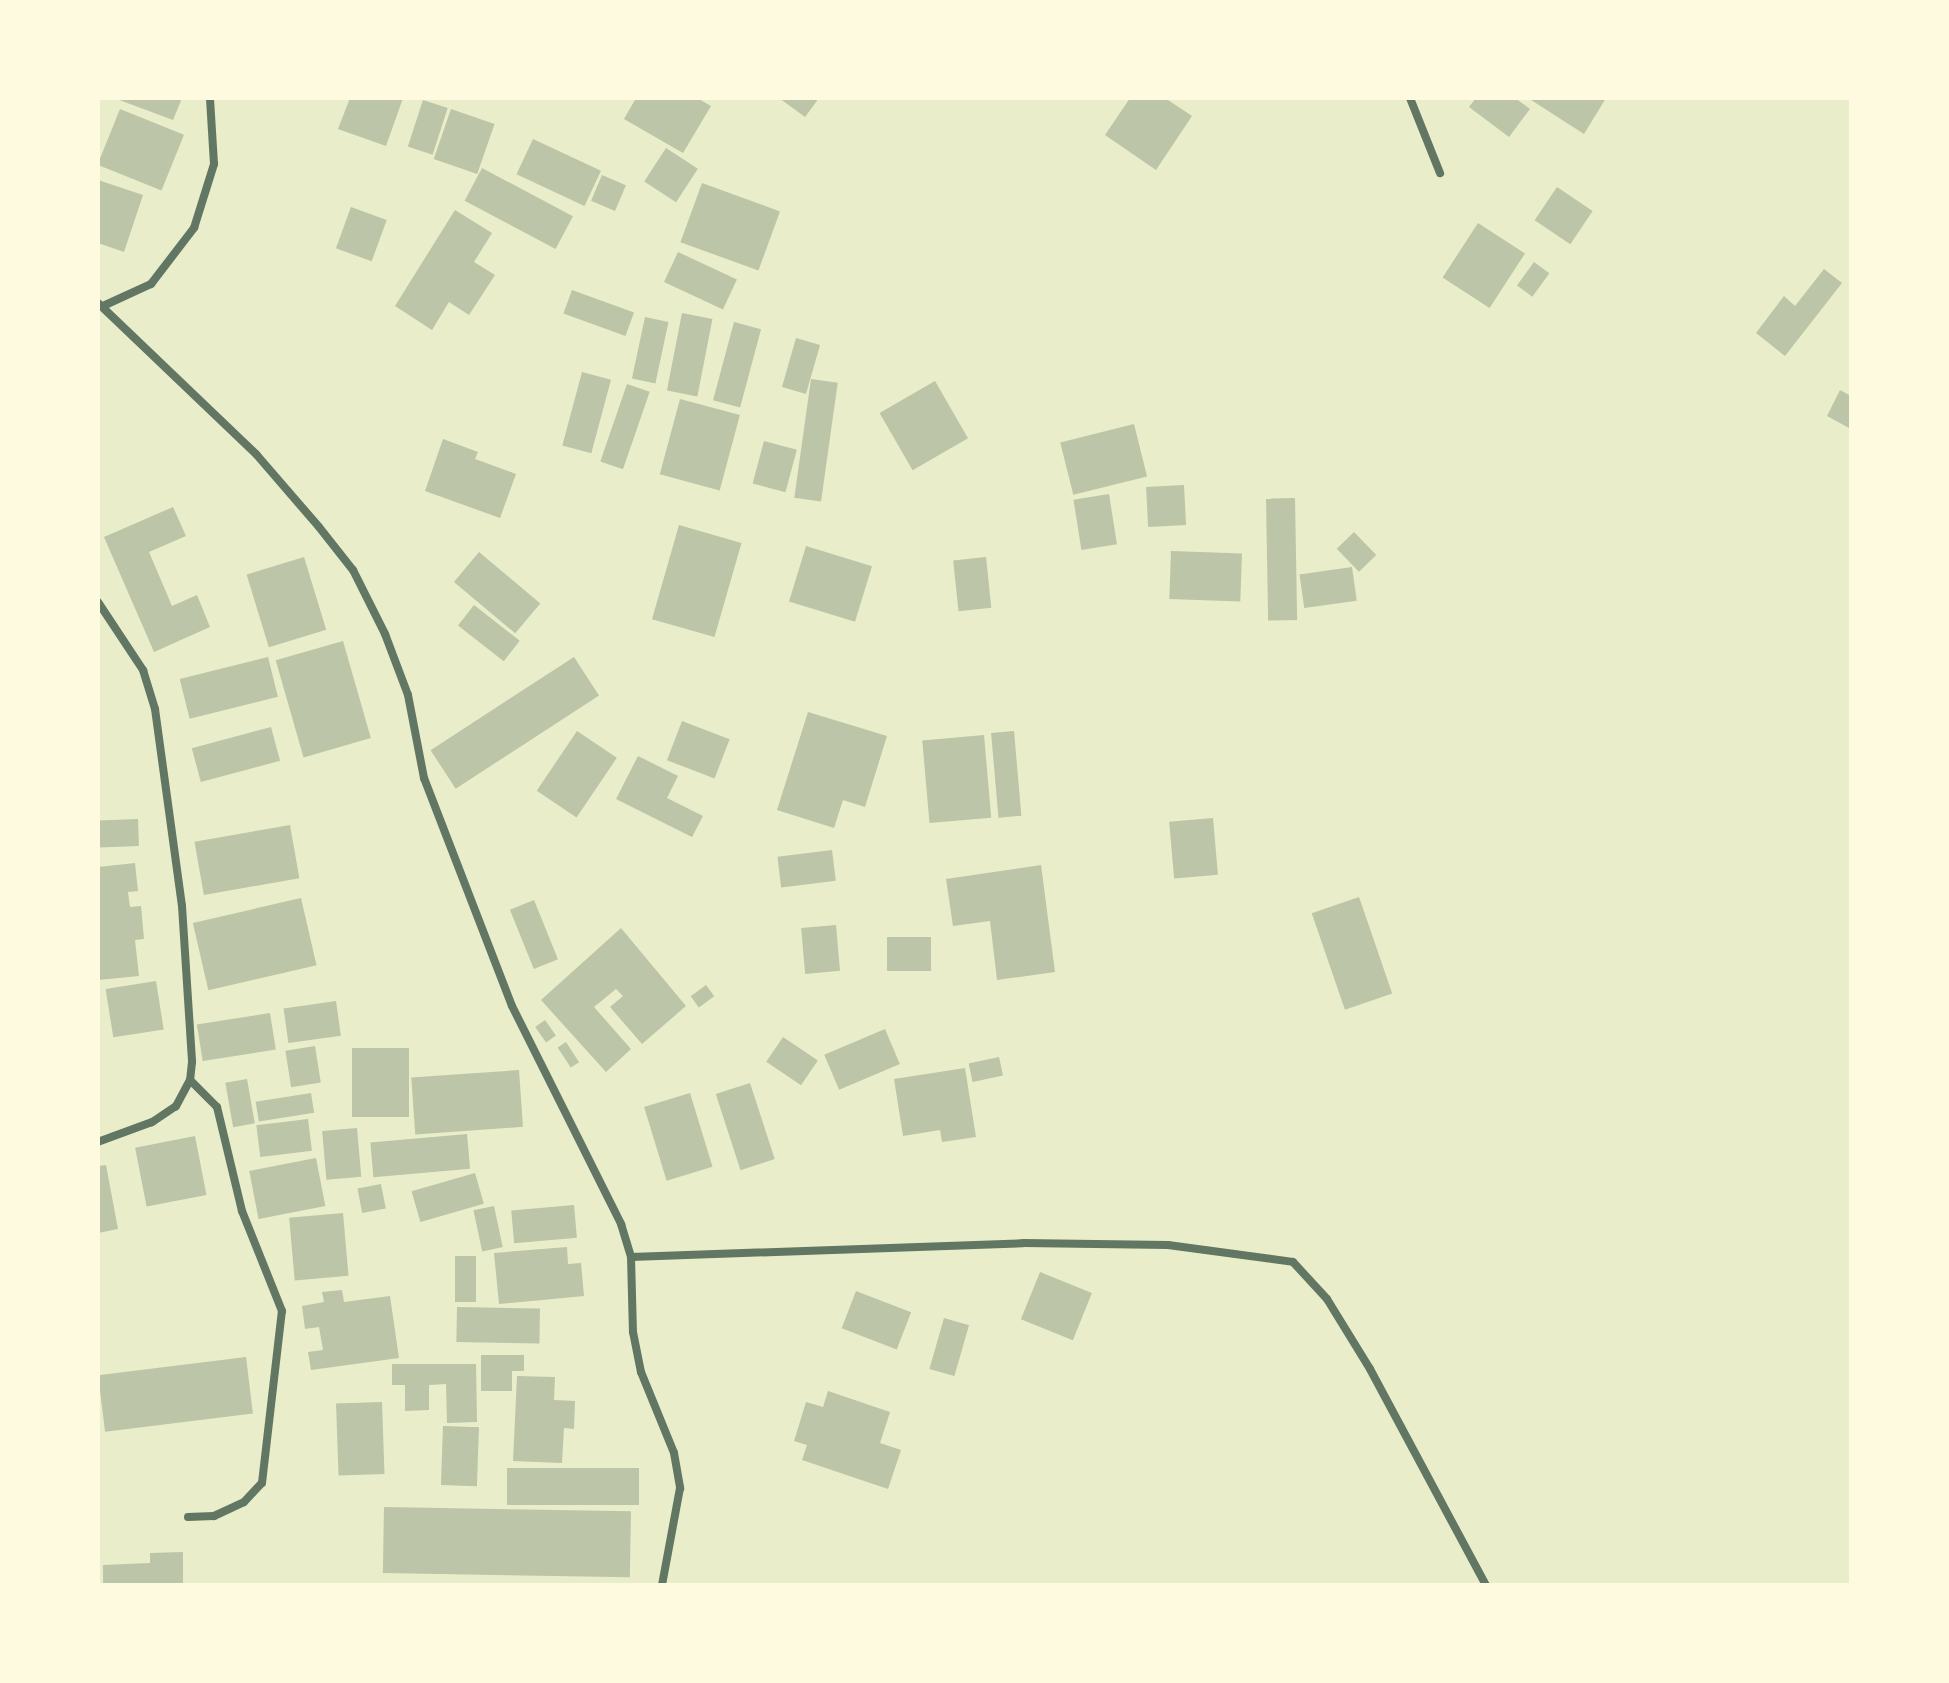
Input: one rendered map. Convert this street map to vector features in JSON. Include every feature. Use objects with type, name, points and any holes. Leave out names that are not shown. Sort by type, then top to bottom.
[{"type":"street","points":[[210,98],[214,164],[194,228],[151,284],[101,305],[256,454],[353,570],[408,695],[424,778],[512,1006],[621,1224],[631,1257],[633,1332],[641,1372],[674,1453],[680,1488],[662,1585]]},
{"type":"street","points":[[1410,98],[1440,173]]},
{"type":"street","points":[[98,602],[143,670],[155,709],[182,906],[190,1080],[165,1115],[98,1142]]},
{"type":"street","points":[[188,1517],[214,1516],[234,1507],[262,1483],[282,1311],[242,1211],[217,1107],[190,1080]]},
{"type":"street","points":[[631,1257],[1023,1243],[1168,1245],[1293,1262],[1327,1299],[1370,1369],[1486,1585]]},
{"type":"building","points":[[114,98],[182,98],[173,120]]},
{"type":"building","points":[[350,98],[403,98],[386,146],[338,129]]},
{"type":"building","points":[[636,98],[697,98],[711,106],[683,153],[624,119]]},
{"type":"building","points":[[779,98],[819,98],[805,117]]},
{"type":"building","points":[[1130,98],[1165,98],[1192,116],[1156,170],[1105,135]]},
{"type":"building","points":[[1476,98],[1515,98],[1530,109],[1509,137],[1469,107]]},
{"type":"building","points":[[1528,98],[1606,98],[1584,134]]},
{"type":"building","points":[[423,100],[448,108],[433,155],[408,147]]},
{"type":"building","points":[[120,109],[184,135],[161,190],[98,165]]},
{"type":"building","points":[[451,109],[494,124],[477,174],[434,159]]},
{"type":"building","points":[[533,139],[601,171],[584,206],[517,174]]},
{"type":"building","points":[[666,148],[698,169],[676,202],[644,182]]},
{"type":"building","points":[[482,168],[573,216],[556,249],[465,201]]},
{"type":"building","points":[[602,175],[626,185],[615,211],[591,201]]},
{"type":"building","points":[[98,180],[143,195],[124,252],[98,243]]},
{"type":"building","points":[[702,183],[780,211],[758,271],[680,242]]},
{"type":"building","points":[[1557,187],[1593,211],[1570,244],[1535,220]]},
{"type":"building","points":[[351,207],[387,220],[372,261],[336,248]]},
{"type":"building","points":[[455,210],[492,233],[474,262],[495,275],[469,315],[449,302],[432,330],[395,306]]},
{"type":"building","points":[[1478,223],[1525,253],[1490,308],[1443,278]]},
{"type":"building","points":[[678,252],[737,279],[723,309],[664,282]]},
{"type":"building","points":[[1534,262],[1549,273],[1532,297],[1517,285]]},
{"type":"building","points":[[1824,269],[1842,283],[1785,356],[1756,333],[1784,296],[1795,306]]},
{"type":"building","points":[[572,290],[634,313],[625,336],[563,313]]},
{"type":"building","points":[[682,313],[712,319],[697,396],[667,391]]},
{"type":"building","points":[[645,317],[668,322],[655,384],[632,379]]},
{"type":"building","points":[[734,322],[761,329],[740,407],[713,400]]},
{"type":"building","points":[[796,338],[820,345],[806,394],[782,387]]},
{"type":"building","points":[[582,372],[611,380],[591,453],[562,445]]},
{"type":"building","points":[[811,379],[838,383],[821,502],[794,498]]},
{"type":"building","points":[[935,381],[968,438],[913,470],[880,413]]},
{"type":"building","points":[[627,384],[650,392],[623,469],[600,462]]},
{"type":"building","points":[[1840,390],[1851,396],[1851,429],[1827,416]]},
{"type":"building","points":[[680,399],[740,415],[720,490],[660,474]]},
{"type":"building","points":[[1134,424],[1147,476],[1073,495],[1060,442]]},
{"type":"building","points":[[443,439],[478,452],[475,459],[516,474],[500,518],[425,491]]},
{"type":"building","points":[[764,441],[797,450],[785,492],[753,484]]},
{"type":"building","points":[[1184,485],[1186,525],[1148,527],[1146,487]]},
{"type":"building","points":[[1109,494],[1117,544],[1081,550],[1073,500]]},
{"type":"building","points":[[1295,498],[1297,620],[1268,620],[1266,499]]},
{"type":"building","points":[[173,507],[186,536],[149,552],[172,606],[197,595],[210,627],[154,652],[104,537]]},
{"type":"building","points":[[679,525],[741,543],[714,637],[652,619]]},
{"type":"building","points":[[1354,532],[1376,555],[1359,572],[1337,549]]},
{"type":"building","points":[[806,546],[872,566],[855,622],[789,601]]},
{"type":"building","points":[[1171,551],[1242,553],[1240,601],[1169,599]]},
{"type":"building","points":[[479,552],[540,603],[515,633],[454,582]]},
{"type":"building","points":[[304,557],[326,630],[269,647],[247,575]]},
{"type":"building","points":[[986,557],[991,608],[959,611],[953,560]]},
{"type":"building","points":[[1352,567],[1357,601],[1304,608],[1300,574]]},
{"type":"building","points":[[474,605],[520,641],[504,661],[458,625]]},
{"type":"building","points":[[343,641],[371,738],[304,757],[276,660]]},
{"type":"building","points":[[268,657],[278,697],[190,719],[180,679]]},
{"type":"building","points":[[574,657],[599,696],[456,789],[431,750]]},
{"type":"building","points":[[808,712],[887,736],[865,807],[843,800],[834,828],[777,810]]},
{"type":"building","points":[[682,721],[730,739],[715,778],[667,760]]},
{"type":"building","points":[[271,727],[280,761],[201,782],[192,748]]},
{"type":"building","points":[[577,731],[617,758],[577,818],[537,791]]},
{"type":"building","points":[[1014,731],[1021,816],[998,818],[991,733]]},
{"type":"building","points":[[984,735],[991,818],[929,823],[922,740]]},
{"type":"building","points":[[638,756],[678,776],[667,798],[703,816],[692,837],[616,799]]},
{"type":"building","points":[[1213,818],[1218,875],[1174,879],[1169,822]]},
{"type":"building","points":[[138,819],[139,846],[99,847],[98,820]]},
{"type":"building","points":[[290,825],[299,878],[204,895],[194,842]]},
{"type":"building","points":[[832,850],[836,881],[781,887],[777,857]]},
{"type":"building","points":[[135,863],[138,891],[128,892],[130,907],[141,906],[144,939],[135,940],[139,976],[98,980],[98,867]]},
{"type":"building","points":[[1041,865],[1055,972],[997,980],[990,921],[953,926],[946,879]]},
{"type":"building","points":[[1359,897],[1392,993],[1345,1010],[1312,913]]},
{"type":"building","points":[[301,898],[317,965],[208,990],[193,923]]},
{"type":"building","points":[[534,900],[558,959],[534,969],[510,910]]},
{"type":"building","points":[[836,925],[840,971],[805,974],[801,928]]},
{"type":"building","points":[[621,928],[686,1006],[642,1044],[610,1007],[623,996],[616,989],[594,1007],[631,1049],[606,1072],[541,1000]]},
{"type":"building","points":[[887,937],[931,937],[931,971],[887,971]]},
{"type":"building","points":[[156,981],[164,1029],[113,1037],[106,989]]},
{"type":"building","points":[[706,985],[714,996],[699,1007],[691,996]]},
{"type":"building","points":[[336,1001],[341,1036],[288,1043],[284,1008]]},
{"type":"building","points":[[270,1013],[276,1050],[203,1061],[197,1025]]},
{"type":"building","points":[[545,1020],[556,1036],[546,1042],[535,1027]]},
{"type":"building","points":[[885,1029],[900,1064],[839,1090],[824,1055]]},
{"type":"building","points":[[783,1037],[818,1060],[801,1085],[766,1062]]},
{"type":"building","points":[[566,1042],[579,1062],[571,1068],[558,1047]]},
{"type":"building","points":[[315,1046],[321,1083],[291,1087],[285,1051]]},
{"type":"building","points":[[352,1048],[409,1048],[409,1117],[352,1117]]},
{"type":"building","points":[[999,1057],[1003,1076],[973,1082],[969,1063]]},
{"type":"building","points":[[965,1068],[976,1137],[942,1142],[940,1130],[903,1136],[894,1079]]},
{"type":"building","points":[[519,1070],[523,1127],[415,1134],[411,1078]]},
{"type":"building","points":[[247,1079],[255,1123],[233,1127],[225,1083]]},
{"type":"building","points":[[750,1083],[775,1159],[740,1170],[716,1094]]},
{"type":"building","points":[[311,1093],[314,1113],[259,1122],[256,1102]]},
{"type":"building","points":[[690,1093],[713,1167],[667,1181],[644,1107]]},
{"type":"building","points":[[308,1119],[312,1151],[260,1157],[256,1125]]},
{"type":"building","points":[[357,1128],[361,1177],[326,1180],[322,1131]]},
{"type":"building","points":[[467,1134],[470,1169],[373,1177],[370,1142]]},
{"type":"building","points":[[195,1136],[206,1195],[147,1207],[135,1148]]},
{"type":"building","points":[[316,1158],[325,1206],[259,1219],[249,1171]]},
{"type":"building","points":[[106,1165],[118,1229],[98,1233],[98,1166]]},
{"type":"building","points":[[475,1173],[484,1204],[420,1222],[412,1191]]},
{"type":"building","points":[[381,1184],[386,1209],[362,1213],[357,1189]]},
{"type":"building","points":[[574,1205],[577,1238],[514,1243],[511,1210]]},
{"type":"building","points":[[494,1206],[503,1247],[482,1251],[473,1210]]},
{"type":"building","points":[[343,1213],[348,1276],[295,1280],[289,1218]]},
{"type":"building","points":[[567,1247],[568,1264],[581,1263],[584,1296],[499,1304],[494,1253]]},
{"type":"building","points":[[455,1256],[476,1256],[476,1302],[455,1302]]},
{"type":"building","points":[[1040,1272],[1092,1293],[1073,1340],[1021,1319]]},
{"type":"building","points":[[342,1290],[344,1302],[390,1296],[399,1358],[311,1370],[308,1352],[323,1350],[319,1327],[305,1329],[302,1306],[324,1302],[322,1292]]},
{"type":"building","points":[[856,1291],[911,1312],[897,1349],[842,1328]]},
{"type":"building","points":[[457,1307],[540,1308],[539,1343],[456,1342]]},
{"type":"building","points":[[944,1318],[969,1325],[954,1376],[929,1369]]},
{"type":"building","points":[[481,1355],[524,1355],[524,1371],[512,1371],[512,1391],[481,1391]]},
{"type":"building","points":[[246,1357],[253,1414],[105,1432],[98,1375]]},
{"type":"building","points":[[392,1364],[476,1364],[477,1422],[447,1423],[446,1384],[429,1385],[429,1410],[405,1411],[405,1385],[392,1385]]},
{"type":"building","points":[[517,1376],[555,1377],[554,1400],[575,1401],[574,1429],[564,1428],[562,1463],[513,1461]]},
{"type":"building","points":[[828,1391],[890,1412],[880,1443],[901,1450],[888,1489],[802,1460],[807,1445],[794,1441],[806,1402],[823,1407]]},
{"type":"building","points":[[382,1402],[385,1474],[339,1476],[336,1404]]},
{"type":"building","points":[[443,1426],[479,1427],[477,1486],[441,1485]]},
{"type":"building","points":[[507,1468],[639,1468],[639,1505],[507,1505]]},
{"type":"building","points":[[384,1507],[631,1511],[630,1577],[383,1573]]},
{"type":"building","points":[[183,1552],[183,1585],[103,1585],[103,1565],[150,1563],[150,1553]]}]
